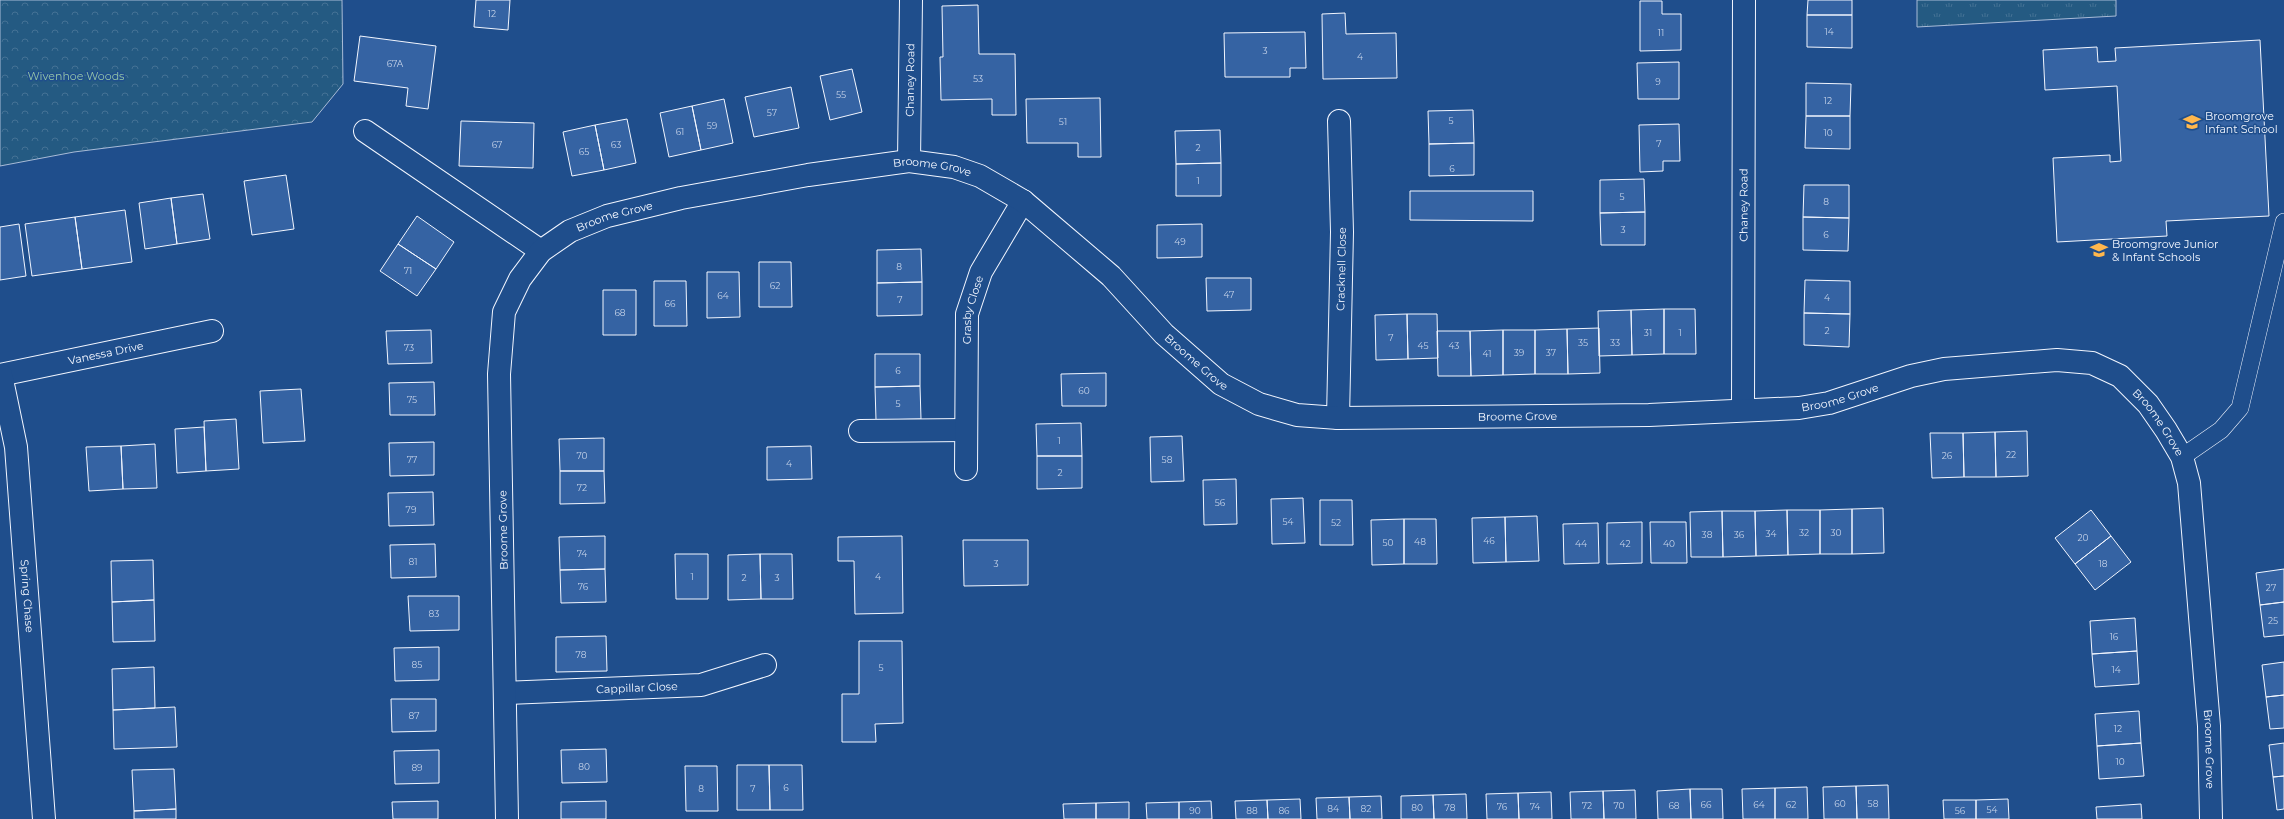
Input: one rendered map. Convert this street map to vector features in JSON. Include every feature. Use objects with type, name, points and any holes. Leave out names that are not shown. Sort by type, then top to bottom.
[{"type":"street","name":"Chaney Road","points":[[909,161],[911,0]]},
{"type":"street","name":"Chaney Road","points":[[1743,410],[1744,0]]},
{"type":"street","name":"Cracknell Close","points":[[1338,418],[1342,232],[1339,121]]},
{"type":"street","points":[[365,131],[541,251]]},
{"type":"street","name":"Broome Grove","points":[[508,819],[499,374],[500,343],[504,312],[520,278],[541,251],[570,231],[607,216],[681,198],[808,175],[909,161],[961,169],[980,176],[1023,201],[1111,276],[1164,334],[1221,384],[1259,404],[1297,415],[1338,418],[1649,415],[1799,408],[1829,403],[1911,376],[1944,369],[2057,360],[2092,363],[2120,376],[2148,404],[2182,457],[2189,483],[2209,726],[2211,819]]},
{"type":"street","name":"Grasby Close","points":[[966,469],[967,314],[981,272],[1023,201]]},
{"type":"street","name":"Vanessa Drive","points":[[0,375],[212,331]]},
{"type":"street","name":"Spring Chase","points":[[0,375],[16,447],[44,819]]},
{"type":"street","points":[[860,431],[966,430]]},
{"type":"street","name":"Cappillar Close","points":[[505,693],[701,685],[765,665]]},
{"type":"lane","points":[[2182,457],[2221,430],[2240,408],[2284,222]]},
{"type":"green space","name":"Wivenhoe Woods","points":[[0,0],[342,0],[343,84],[312,122],[74,152],[0,166]]},
{"type":"green space","points":[[1917,0],[2116,0],[2116,16],[1917,27]]},
{"type":"building","points":[[476,0],[510,0],[508,30],[474,27]]},
{"type":"building","points":[[1808,0],[1852,0],[1852,15],[1807,15]]},
{"type":"building","points":[[1640,1],[1662,1],[1662,14],[1681,14],[1681,50],[1640,51]]},
{"type":"building","points":[[978,5],[979,54],[1015,54],[1016,115],[992,115],[992,99],[941,100],[940,57],[943,57],[942,6]]},
{"type":"building","points":[[1345,13],[1346,34],[1396,33],[1397,78],[1323,79],[1322,14]]},
{"type":"building","points":[[1807,15],[1852,15],[1852,48],[1807,47]]},
{"type":"building","points":[[1305,32],[1306,68],[1290,68],[1290,77],[1225,77],[1224,33]]},
{"type":"building","points":[[360,36],[436,46],[428,109],[406,106],[408,88],[354,81]]},
{"type":"building","name":"Broomgrove Infant School","points":[[2260,40],[2269,216],[2166,221],[2167,236],[2057,242],[2053,158],[2110,155],[2110,162],[2121,161],[2117,86],[2045,90],[2043,50],[2097,47],[2098,62],[2116,61],[2115,48]]},
{"type":"building","points":[[1679,62],[1679,99],[1638,99],[1637,63]]},
{"type":"building","points":[[852,69],[862,112],[830,120],[820,76]]},
{"type":"building","points":[[1806,83],[1851,84],[1850,116],[1806,116]]},
{"type":"building","points":[[791,87],[799,128],[754,137],[745,97]]},
{"type":"building","points":[[1100,98],[1101,157],[1078,157],[1078,143],[1027,143],[1026,99]]},
{"type":"building","points":[[724,99],[733,143],[701,150],[692,106]]},
{"type":"building","points":[[692,106],[701,150],[669,157],[660,113]]},
{"type":"building","points":[[1473,110],[1474,143],[1429,144],[1428,111]]},
{"type":"building","points":[[1806,116],[1850,116],[1850,149],[1805,148]]},
{"type":"building","points":[[627,119],[636,163],[604,170],[595,125]]},
{"type":"building","points":[[461,121],[534,123],[533,168],[459,166]]},
{"type":"building","points":[[1679,124],[1680,161],[1663,161],[1663,171],[1640,172],[1639,125]]},
{"type":"building","points":[[595,125],[604,170],[572,176],[563,132]]},
{"type":"building","points":[[1220,130],[1221,163],[1176,164],[1175,131]]},
{"type":"building","points":[[1474,143],[1474,175],[1429,176],[1429,144]]},
{"type":"building","points":[[1221,163],[1221,196],[1176,196],[1176,164]]},
{"type":"building","points":[[286,175],[294,229],[252,235],[244,181]]},
{"type":"building","points":[[1644,179],[1645,212],[1600,213],[1600,180]]},
{"type":"building","points":[[1804,185],[1849,185],[1849,218],[1803,217]]},
{"type":"building","points":[[1410,191],[1533,191],[1533,221],[1410,220]]},
{"type":"building","points":[[203,194],[210,239],[177,244],[171,198]]},
{"type":"building","points":[[171,198],[177,244],[145,249],[139,203]]},
{"type":"building","points":[[125,210],[132,262],[82,269],[75,217]]},
{"type":"building","points":[[1645,212],[1645,245],[1601,245],[1600,213]]},
{"type":"building","points":[[417,216],[454,242],[436,269],[398,244]]},
{"type":"building","points":[[75,217],[82,269],[32,276],[25,224]]},
{"type":"building","points":[[1803,217],[1849,218],[1848,251],[1803,250]]},
{"type":"building","points":[[19,224],[26,276],[0,280],[0,227]]},
{"type":"building","points":[[1202,224],[1202,257],[1157,258],[1157,225]]},
{"type":"building","points":[[398,244],[436,269],[417,296],[380,271]]},
{"type":"building","points":[[921,249],[922,282],[877,283],[877,250]]},
{"type":"building","points":[[759,262],[791,262],[792,307],[759,307]]},
{"type":"building","points":[[707,272],[739,272],[740,317],[707,318]]},
{"type":"building","points":[[1206,278],[1251,278],[1251,310],[1207,311]]},
{"type":"building","points":[[1805,280],[1850,281],[1850,314],[1804,313]]},
{"type":"building","points":[[654,281],[686,281],[687,326],[654,326]]},
{"type":"building","points":[[922,282],[922,315],[877,316],[877,283]]},
{"type":"building","points":[[603,290],[636,290],[636,335],[603,335]]},
{"type":"building","points":[[1664,309],[1695,309],[1696,354],[1664,354]]},
{"type":"building","points":[[1664,309],[1664,354],[1632,355],[1631,310]]},
{"type":"building","points":[[1631,310],[1632,355],[1599,356],[1598,311]]},
{"type":"building","points":[[1804,313],[1850,314],[1849,347],[1804,345]]},
{"type":"building","points":[[1407,314],[1408,359],[1376,360],[1375,315]]},
{"type":"building","points":[[1407,314],[1437,314],[1438,358],[1408,359]]},
{"type":"building","points":[[1599,328],[1600,373],[1568,374],[1567,329]]},
{"type":"building","points":[[1567,329],[1568,374],[1535,374],[1535,330]]},
{"type":"building","points":[[431,330],[432,363],[388,364],[386,331]]},
{"type":"building","points":[[1503,330],[1503,375],[1471,376],[1470,331]]},
{"type":"building","points":[[1503,330],[1535,330],[1535,374],[1503,375]]},
{"type":"building","points":[[1437,331],[1470,331],[1471,376],[1438,376]]},
{"type":"building","points":[[875,354],[920,354],[920,386],[875,387]]},
{"type":"building","points":[[1106,373],[1106,406],[1062,406],[1061,374]]},
{"type":"building","points":[[434,382],[435,415],[390,415],[389,383]]},
{"type":"building","points":[[920,386],[921,419],[876,420],[875,387]]},
{"type":"building","points":[[301,389],[305,441],[263,443],[260,391]]},
{"type":"building","points":[[236,419],[239,469],[206,471],[204,421]]},
{"type":"building","points":[[1081,423],[1082,456],[1037,456],[1036,424]]},
{"type":"building","points":[[204,427],[206,471],[177,473],[175,429]]},
{"type":"building","points":[[2027,431],[2028,476],[1996,477],[1995,432]]},
{"type":"building","points":[[1995,432],[1996,477],[1964,477],[1963,433]]},
{"type":"building","points":[[1930,433],[1963,433],[1964,477],[1932,478]]},
{"type":"building","points":[[1182,436],[1184,481],[1151,482],[1150,437]]},
{"type":"building","points":[[604,438],[604,471],[560,471],[559,439]]},
{"type":"building","points":[[434,442],[434,475],[390,476],[389,443]]},
{"type":"building","points":[[155,444],[157,488],[123,489],[121,446]]},
{"type":"building","points":[[121,446],[123,489],[89,491],[86,447]]},
{"type":"building","points":[[811,446],[812,479],[767,480],[767,447]]},
{"type":"building","points":[[1037,456],[1082,456],[1082,488],[1037,489]]},
{"type":"building","points":[[560,471],[604,471],[605,503],[560,504]]},
{"type":"building","points":[[1236,479],[1237,524],[1204,525],[1203,480]]},
{"type":"building","points":[[433,492],[434,525],[389,526],[388,493]]},
{"type":"building","points":[[1303,498],[1305,543],[1272,544],[1271,499]]},
{"type":"building","points":[[1320,500],[1352,500],[1353,545],[1320,545]]},
{"type":"building","points":[[1883,508],[1884,553],[1852,554],[1852,509]]},
{"type":"building","points":[[1852,509],[1852,554],[1820,554],[1820,510]]},
{"type":"building","points":[[1787,510],[1820,510],[1820,554],[1788,555]]},
{"type":"building","points":[[1787,510],[1788,555],[1756,556],[1755,511]]},
{"type":"building","points":[[2091,510],[2111,536],[2075,564],[2055,538]]},
{"type":"building","points":[[1722,511],[1755,511],[1756,556],[1723,557]]},
{"type":"building","points":[[1722,511],[1723,557],[1691,557],[1690,512]]},
{"type":"building","points":[[1537,516],[1539,561],[1506,562],[1505,517]]},
{"type":"building","points":[[1505,517],[1506,562],[1473,563],[1472,518]]},
{"type":"building","points":[[1404,519],[1404,564],[1372,565],[1371,520]]},
{"type":"building","points":[[1404,519],[1436,519],[1437,564],[1404,564]]},
{"type":"building","points":[[1642,522],[1642,563],[1607,564],[1607,523]]},
{"type":"building","points":[[1650,522],[1686,522],[1687,563],[1651,563]]},
{"type":"building","points":[[1598,523],[1599,563],[1564,564],[1563,524]]},
{"type":"building","points":[[605,536],[605,569],[560,570],[559,537]]},
{"type":"building","points":[[902,536],[903,613],[855,614],[854,561],[838,561],[838,537]]},
{"type":"building","points":[[2111,536],[2131,562],[2095,590],[2075,564]]},
{"type":"building","points":[[963,540],[1028,540],[1028,585],[964,586]]},
{"type":"building","points":[[435,544],[436,577],[391,578],[390,545]]},
{"type":"building","points":[[675,554],[708,554],[708,599],[676,599]]},
{"type":"building","points":[[760,554],[792,554],[793,599],[761,599]]},
{"type":"building","points":[[760,554],[761,599],[728,600],[728,555]]},
{"type":"building","points":[[153,560],[154,600],[112,602],[111,561]]},
{"type":"building","points":[[605,569],[606,602],[561,603],[560,570]]},
{"type":"building","points":[[2284,569],[2284,602],[2260,605],[2256,573]]},
{"type":"building","points":[[408,596],[459,596],[459,630],[410,631]]},
{"type":"building","points":[[154,600],[155,641],[113,642],[112,602]]},
{"type":"building","points":[[2284,602],[2284,635],[2264,637],[2260,605]]},
{"type":"building","points":[[2135,618],[2137,651],[2092,654],[2090,621]]},
{"type":"building","points":[[606,636],[607,671],[556,672],[556,637]]},
{"type":"building","points":[[859,641],[902,641],[903,723],[875,724],[876,742],[842,742],[842,694],[859,694]]},
{"type":"building","points":[[439,647],[439,680],[395,681],[394,648]]},
{"type":"building","points":[[2137,651],[2139,684],[2095,687],[2092,654]]},
{"type":"building","points":[[2284,662],[2284,695],[2266,697],[2262,665]]},
{"type":"building","points":[[154,667],[155,708],[113,710],[112,669]]},
{"type":"building","points":[[2284,695],[2284,728],[2270,729],[2266,697]]},
{"type":"building","points":[[391,699],[436,699],[436,731],[392,732]]},
{"type":"building","points":[[175,707],[177,747],[114,749],[113,710]]},
{"type":"building","points":[[2139,711],[2141,743],[2097,746],[2095,714]]},
{"type":"building","points":[[2141,743],[2144,776],[2099,779],[2097,746]]},
{"type":"building","points":[[2284,743],[2284,776],[2273,777],[2269,745]]},
{"type":"building","points":[[606,749],[607,782],[562,783],[561,750]]},
{"type":"building","points":[[439,750],[439,783],[395,784],[394,751]]},
{"type":"building","points":[[737,765],[769,765],[770,810],[737,810]]},
{"type":"building","points":[[769,765],[802,765],[803,810],[770,810]]},
{"type":"building","points":[[685,766],[717,766],[718,811],[686,811]]},
{"type":"building","points":[[174,769],[176,809],[134,811],[132,770]]},
{"type":"building","points":[[2284,776],[2284,809],[2277,810],[2273,777]]},
{"type":"building","points":[[1888,785],[1889,819],[1857,819],[1856,786]]},
{"type":"building","points":[[1856,786],[1857,819],[1824,819],[1823,787]]},
{"type":"building","points":[[1807,787],[1808,819],[1775,819],[1775,788]]},
{"type":"building","points":[[1775,788],[1775,819],[1743,819],[1742,789]]},
{"type":"building","points":[[1690,789],[1691,819],[1658,819],[1657,791]]},
{"type":"building","points":[[1690,789],[1722,789],[1723,819],[1691,819]]},
{"type":"building","points":[[1635,790],[1636,819],[1604,819],[1603,791]]},
{"type":"building","points":[[1603,791],[1604,819],[1571,819],[1570,792]]},
{"type":"building","points":[[1551,792],[1552,819],[1519,819],[1518,793]]},
{"type":"building","points":[[1518,793],[1519,819],[1487,819],[1486,794]]},
{"type":"building","points":[[1466,794],[1467,819],[1434,819],[1433,795]]},
{"type":"building","points":[[1433,795],[1434,819],[1401,819],[1401,796]]},
{"type":"building","points":[[1381,796],[1382,819],[1350,819],[1349,797]]},
{"type":"building","points":[[1349,797],[1350,819],[1317,819],[1316,798]]},
{"type":"building","points":[[1300,799],[1301,819],[1268,819],[1267,800]]},
{"type":"building","points":[[2008,799],[2009,819],[1976,819],[1976,800]]},
{"type":"building","points":[[1267,800],[1268,819],[1236,819],[1235,801]]},
{"type":"building","points":[[1943,800],[1976,800],[1976,819],[1944,819]]},
{"type":"building","points":[[438,801],[438,819],[393,819],[392,802]]},
{"type":"building","points":[[606,801],[606,819],[561,819],[561,802]]},
{"type":"building","points":[[1211,801],[1212,819],[1179,819],[1179,802]]},
{"type":"building","points":[[1129,802],[1129,819],[1096,819],[1096,803]]},
{"type":"building","points":[[1179,802],[1179,819],[1147,819],[1146,803]]},
{"type":"building","points":[[1096,803],[1096,819],[1064,819],[1063,804]]},
{"type":"building","points":[[2141,804],[2142,819],[2097,819],[2096,807]]},
{"type":"building","points":[[176,809],[176,819],[134,819],[134,811]]},
{"type":"place","name":"Broomgrove Infant School","points":[[2192,122]]},
{"type":"place","name":"Broomgrove Junior & Infant Schools","points":[[2099,250]]}]
